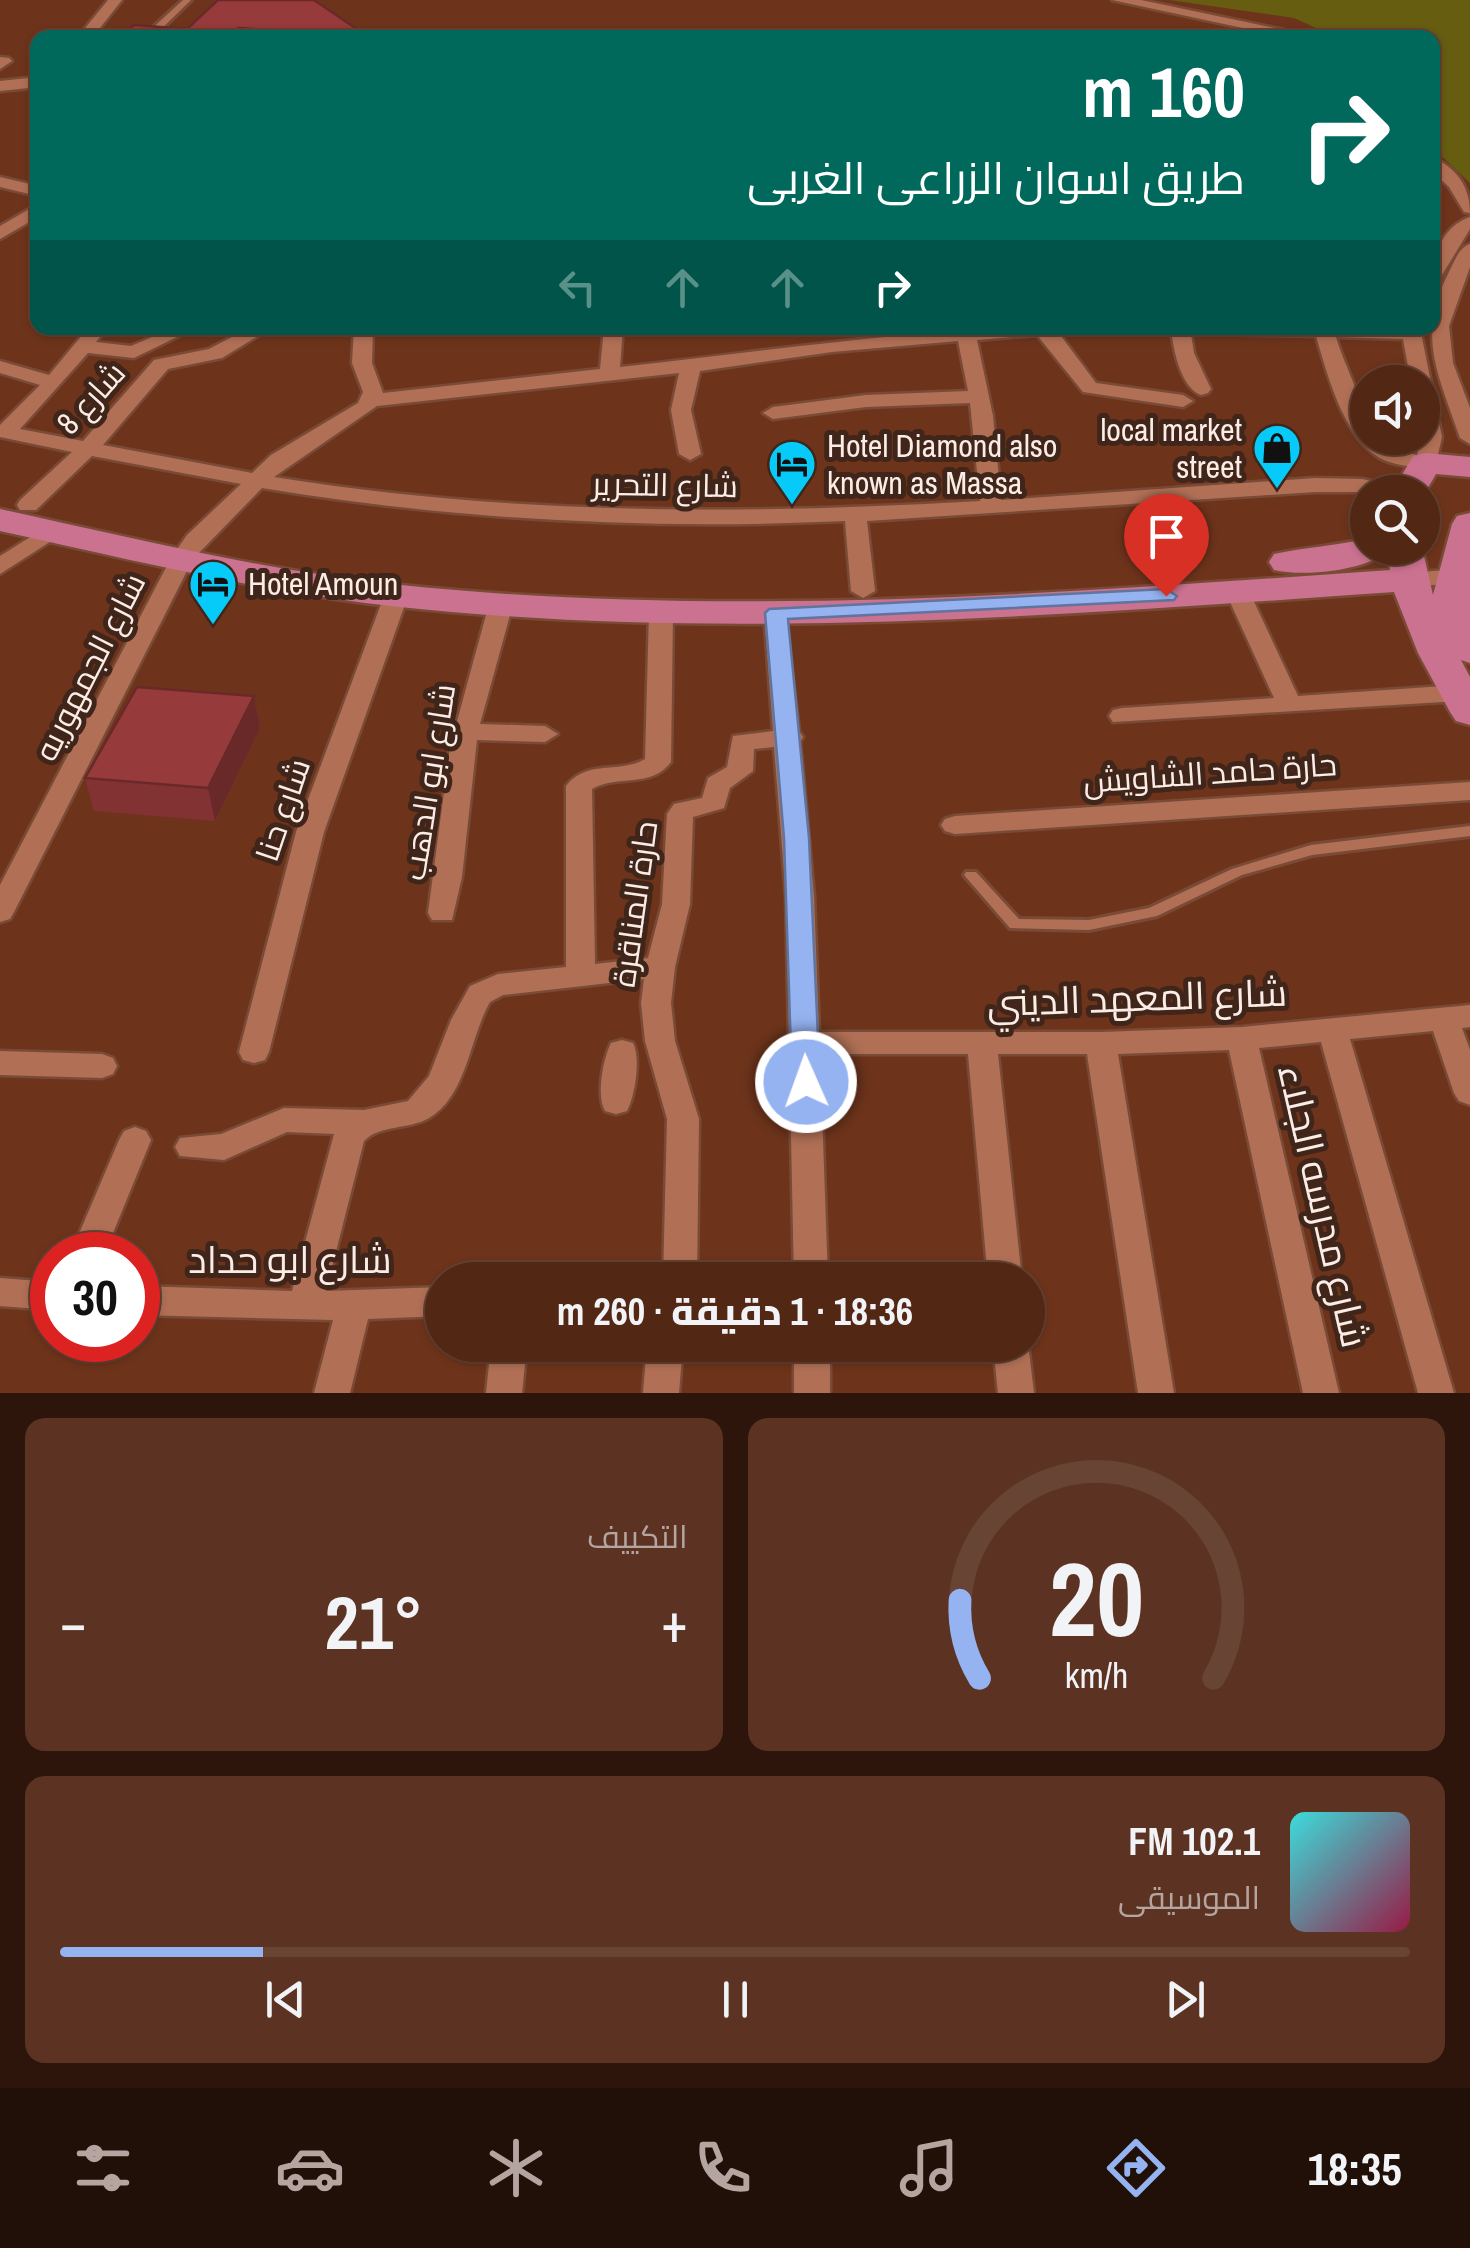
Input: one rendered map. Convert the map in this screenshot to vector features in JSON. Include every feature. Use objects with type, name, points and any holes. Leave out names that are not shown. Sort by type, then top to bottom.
[{"type":"main road","points":[[1431,475],[1470,467]]},
{"type":"main road","points":[[20,514],[396,596],[452,591],[862,591],[1328,559],[1350,554]]},
{"type":"main road","points":[[1468,644],[1454,616],[1470,524]]},
{"type":"main road","points":[[189,549],[315,563],[501,604],[661,612],[776,613],[1238,593],[1401,565]]},
{"type":"main road","points":[[1407,565],[1423,624],[1465,703]]},
{"type":"street","points":[[91,30],[116,0]]},
{"type":"street","points":[[1119,0],[1274,30]]},
{"type":"street","points":[[0,86],[30,84]]},
{"type":"street","points":[[1440,169],[1456,184],[1470,208]]},
{"type":"street","points":[[0,182],[30,189]]},
{"type":"street","points":[[0,234],[30,214]]},
{"type":"street","points":[[1440,224],[1467,227],[1440,317]]},
{"type":"street","points":[[1451,281],[1470,250]]},
{"type":"street","points":[[2,431],[53,382],[92,335]]},
{"type":"street","points":[[83,347],[134,352],[171,335]]},
{"type":"street","name":"شارع 8","points":[[0,567],[20,514],[88,448],[161,364],[215,354],[249,335]]},
{"type":"street","points":[[363,335],[362,363],[373,392],[372,400],[860,344],[989,335]]},
{"type":"street","points":[[610,374],[613,335]]},
{"type":"street","points":[[851,335],[860,344]]},
{"type":"street","points":[[1049,335],[1090,388],[1182,401]]},
{"type":"street","points":[[1181,335],[1184,353],[1201,389]]},
{"type":"street","points":[[1326,335],[1350,402]]},
{"type":"street","points":[[1412,335],[1418,365]]},
{"type":"street","points":[[1440,335],[1445,374],[1470,438]]},
{"type":"street","points":[[966,338],[980,397],[991,506]]},
{"type":"street","points":[[690,454],[679,404],[692,366]]},
{"type":"street","points":[[0,367],[53,382]]},
{"type":"street","points":[[1445,374],[1470,374]]},
{"type":"street","points":[[774,413],[885,400],[980,397]]},
{"type":"street","name":"شارع الجمهوريه","points":[[0,912],[189,549],[254,482],[296,448],[360,412],[372,400]]},
{"type":"street","name":"شارع التحرير","points":[[2,431],[254,482],[379,501],[546,515],[717,519],[855,515],[1350,486]]},
{"type":"street","points":[[1390,455],[1414,475]]},
{"type":"street","points":[[855,515],[862,591]]},
{"type":"street","points":[[1412,565],[1461,576]]},
{"type":"street","points":[[1238,593],[1290,704]]},
{"type":"street","name":"شارع حنا","points":[[254,1052],[310,832],[396,596]]},
{"type":"street","name":"شارع ابو الدهب","points":[[442,913],[456,840],[458,773],[501,604]]},
{"type":"street","points":[[581,975],[579,786],[595,776],[643,771],[658,762],[661,612]]},
{"type":"street","points":[[776,613],[790,737],[805,1043],[811,1262]]},
{"type":"street","points":[[1122,716],[1290,704],[1465,703]]},
{"type":"street","points":[[466,732],[545,734]]},
{"type":"street","name":"حارة المناقرة","points":[[680,1262],[683,1119],[657,1022],[660,967],[676,904],[680,814],[688,808],[713,804],[720,781],[740,771],[742,742],[790,737]]},
{"type":"street","name":"حارة حامد الشاويش","points":[[955,825],[1470,791]]},
{"type":"street","points":[[191,1146],[224,1147],[284,1120],[362,1122],[402,1116],[424,1106],[475,1001],[488,988],[660,967]]},
{"type":"street","points":[[1457,1017],[1470,1093]]},
{"type":"street","name":"شارع المعهد الديني","points":[[805,1043],[1101,1043],[1242,1038],[1457,1017]]},
{"type":"street","points":[[1333,1031],[1436,1393]]},
{"type":"street","name":"شارع مدرسه الجلاء","points":[[1242,1038],[1321,1393]]},
{"type":"street","points":[[982,1043],[1003,1262]]},
{"type":"street","points":[[1101,1043],[1156,1393]]},
{"type":"street","points":[[616,1102],[622,1055],[666,1060]]},
{"type":"street","points":[[0,1063],[102,1066]]},
{"type":"street","points":[[306,1306],[347,1140],[362,1122]]},
{"type":"street","points":[[97,1232],[135,1140]]},
{"type":"street","points":[[0,1292],[30,1294]]},
{"type":"street","name":"شارع ابو حداد","points":[[160,1302],[306,1306],[425,1303]]},
{"type":"street","points":[[332,1393],[354,1306]]},
{"type":"street","points":[[504,1393],[507,1362]]},
{"type":"street","points":[[660,1393],[663,1362]]},
{"type":"street","points":[[812,1362],[812,1393]]},
{"type":"street","points":[[1013,1362],[1016,1393]]},
{"type":"lane","points":[[155,30],[185,2],[199,2]]},
{"type":"lane","points":[[971,875],[1016,924],[1089,925],[1152,912],[1237,872],[1311,850],[1470,831]]},
{"type":"shaded area","points":[[1169,0],[1470,0],[1470,183],[1440,155],[1440,30],[1321,30],[1294,18]]},
{"type":"building","points":[[218,0],[314,0],[358,30],[128,30],[134,25],[187,29]]},
{"type":"building","points":[[137,687],[254,696],[208,788],[85,778]]},
{"type":"place","name":"local market street","points":[[1277,490]]},
{"type":"place","name":"Hotel Diamond also known as Massa","points":[[792,506]]},
{"type":"place","name":"Hotel Amoun","points":[[213,626]]},
{"type":"route","points":[[806,1082],[797,838],[776,613],[1166,596]]}]
